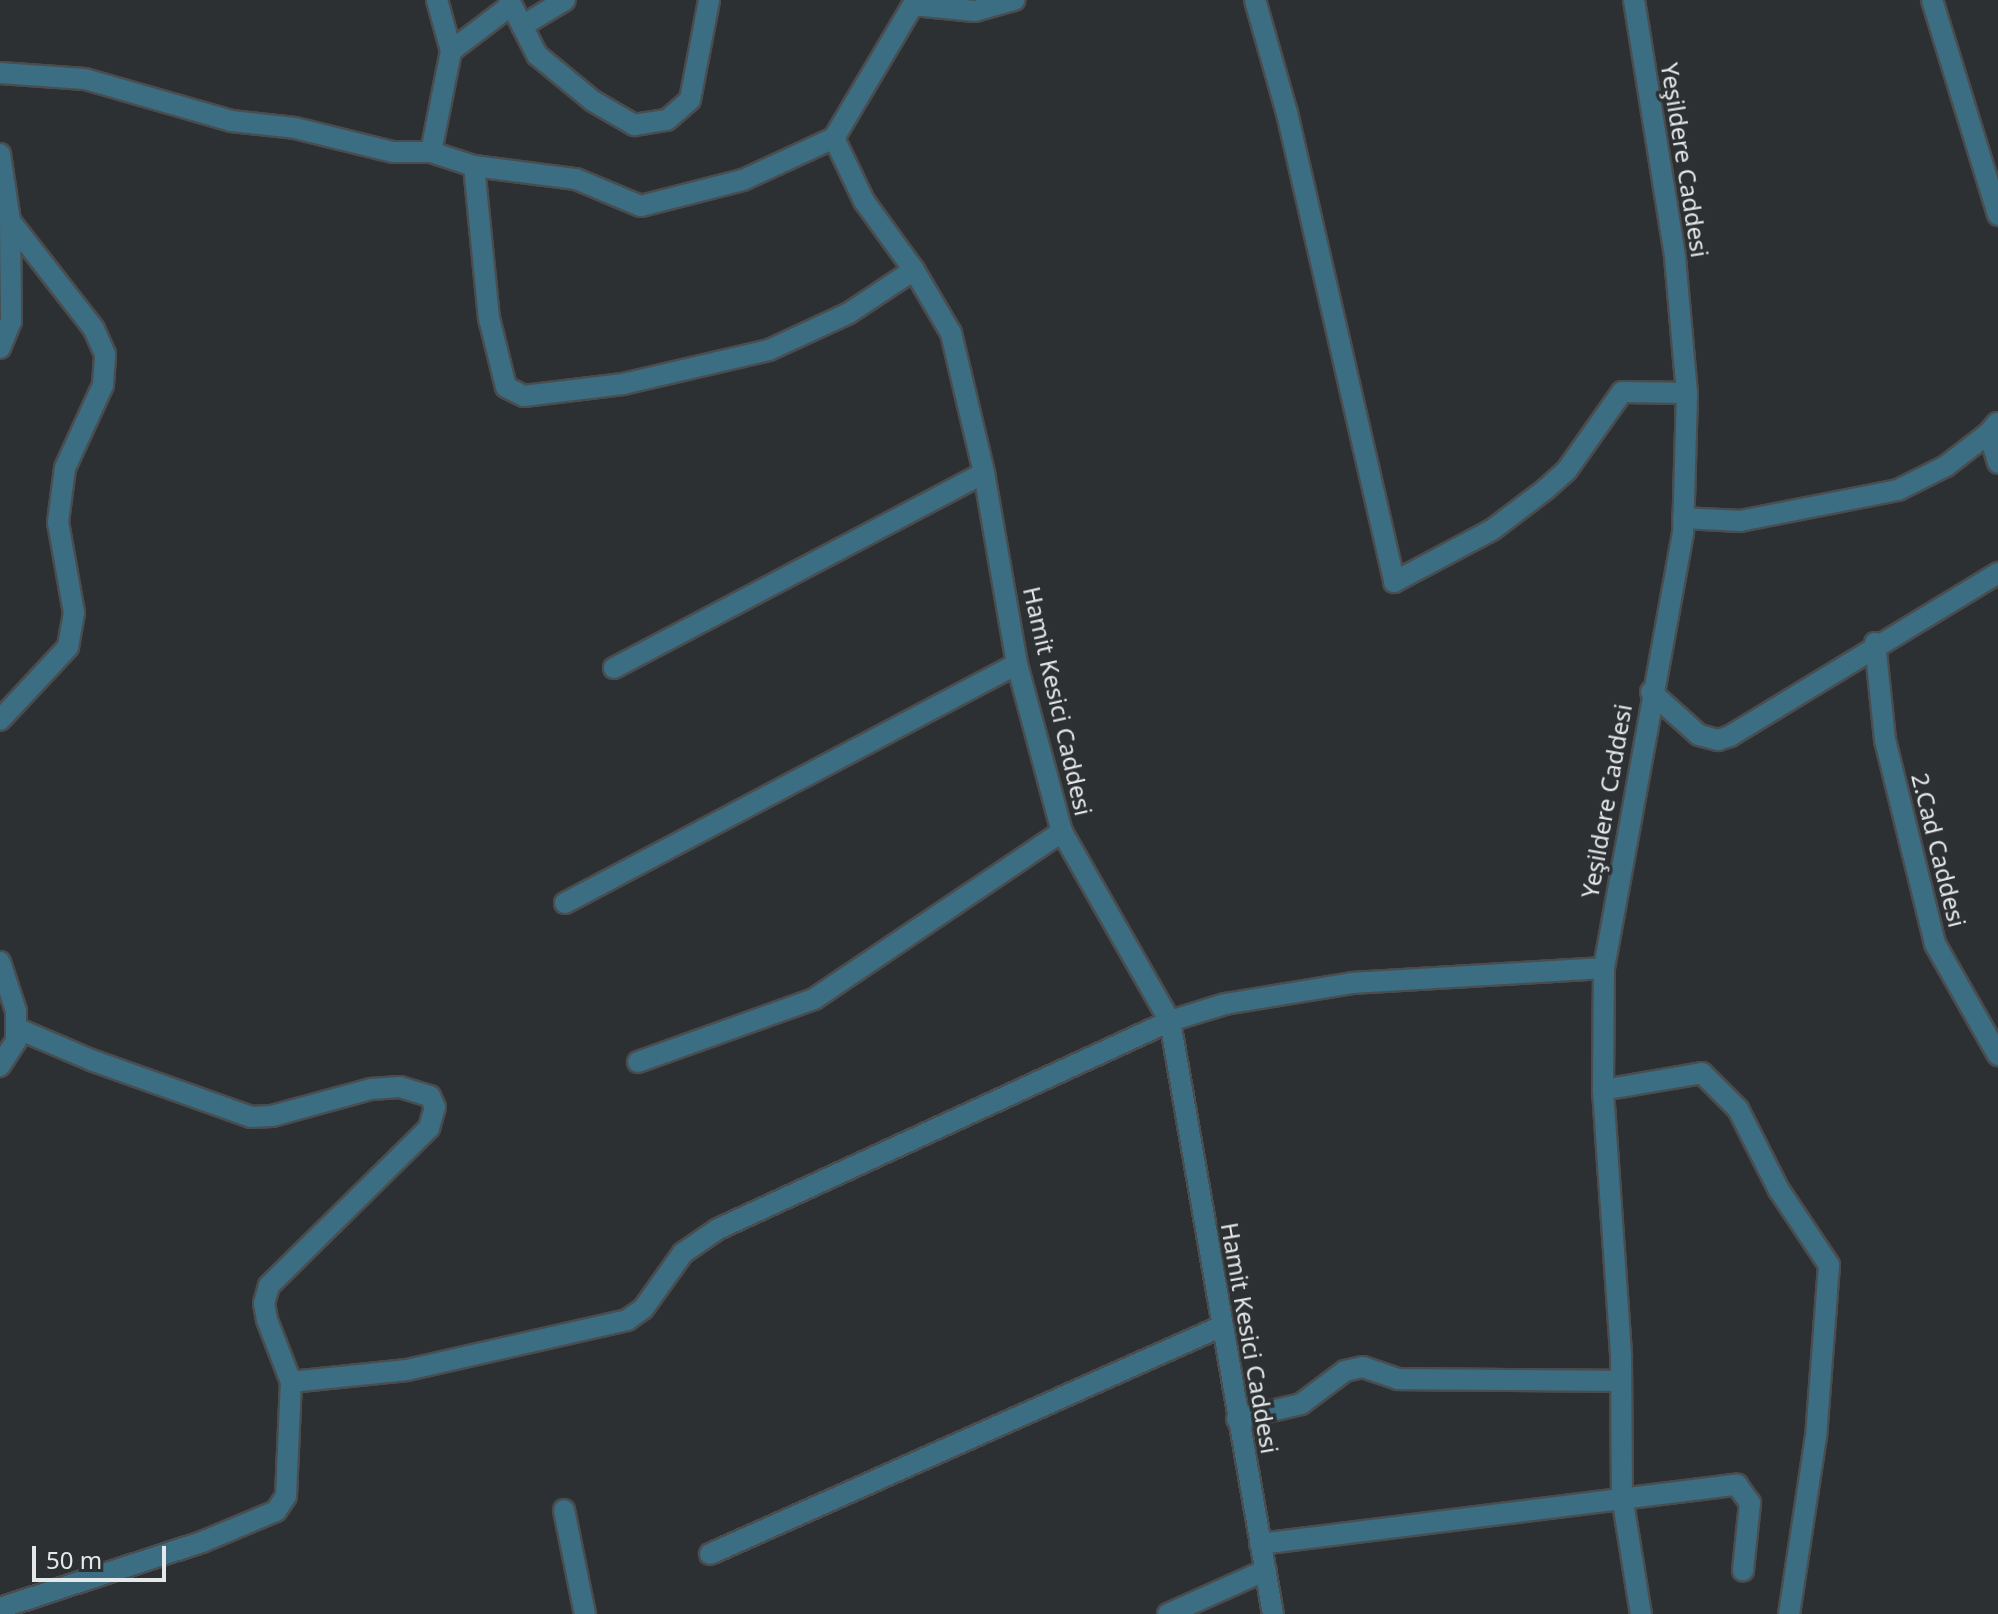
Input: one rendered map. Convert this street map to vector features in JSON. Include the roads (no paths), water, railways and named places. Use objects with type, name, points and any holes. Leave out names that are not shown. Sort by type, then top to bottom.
[{"type":"street","points":[[431,152],[451,51],[437,0]]},
{"type":"street","points":[[522,26],[565,0]]},
{"type":"street","points":[[451,51],[510,3],[537,55],[593,101],[634,125],[667,120],[690,100],[709,0]]},
{"type":"street","points":[[0,73],[85,79],[231,121],[295,128],[393,152],[431,152],[474,166],[576,179],[641,206],[743,180],[834,138],[915,3],[975,11],[1014,0]]},
{"type":"street","points":[[1255,0],[1287,113],[1394,582],[1492,530],[1546,489],[1567,470],[1622,392],[1687,393]]},
{"type":"street","name":"Yeşildere Caddesi","points":[[1634,0],[1675,257],[1687,393],[1683,518],[1604,968],[1603,1090],[1621,1381],[1622,1496],[1641,1614]]},
{"type":"street","points":[[1932,0],[1998,215]]},
{"type":"street","name":"Hamit Kesici Caddesi","points":[[834,138],[864,201],[914,270],[951,333],[962,363],[984,473],[1017,664],[1062,832],[1170,1021],[1220,1327],[1273,1614]]},
{"type":"street","points":[[0,154],[10,221],[11,321],[0,348]]},
{"type":"street","points":[[474,166],[489,318],[506,387],[524,396],[623,384],[769,350],[849,313],[914,270]]},
{"type":"street","points":[[0,720],[68,647],[74,613],[58,522],[65,468],[103,385],[105,354],[94,329],[10,221]]},
{"type":"street","points":[[1683,518],[1753,519],[1898,490],[1946,466],[1993,428]]},
{"type":"street","points":[[1993,428],[1998,463]]},
{"type":"street","points":[[614,668],[984,473]]},
{"type":"street","points":[[1651,692],[1699,735],[1718,740],[1875,643],[1998,573]]},
{"type":"street","name":"2.Cad Caddesi","points":[[1875,643],[1885,740],[1935,944],[1998,1055]]},
{"type":"street","points":[[565,903],[1017,664]]},
{"type":"street","points":[[638,1062],[814,999],[1062,832]]},
{"type":"street","points":[[0,962],[16,1011],[16,1041],[0,1066]]},
{"type":"street","points":[[291,1382],[407,1370],[627,1320],[643,1309],[683,1253],[718,1229],[1170,1021],[1225,1004],[1353,983],[1604,968]]},
{"type":"street","points":[[0,1608],[202,1542],[276,1511],[286,1496],[291,1382],[267,1320],[264,1303],[269,1286],[429,1128],[435,1107],[430,1096],[400,1087],[371,1089],[272,1116],[251,1117],[16,1028]]},
{"type":"street","points":[[1603,1090],[1702,1073],[1738,1109],[1779,1190],[1829,1265],[1816,1436],[1789,1614]]},
{"type":"street","points":[[710,1554],[1220,1327]]},
{"type":"street","points":[[1237,1419],[1301,1404],[1345,1371],[1363,1367],[1398,1379],[1621,1381]]},
{"type":"street","points":[[1260,1544],[1622,1496],[1737,1485],[1750,1503],[1743,1571]]},
{"type":"street","points":[[564,1510],[585,1614]]},
{"type":"street","points":[[1168,1614],[1266,1570]]}]
